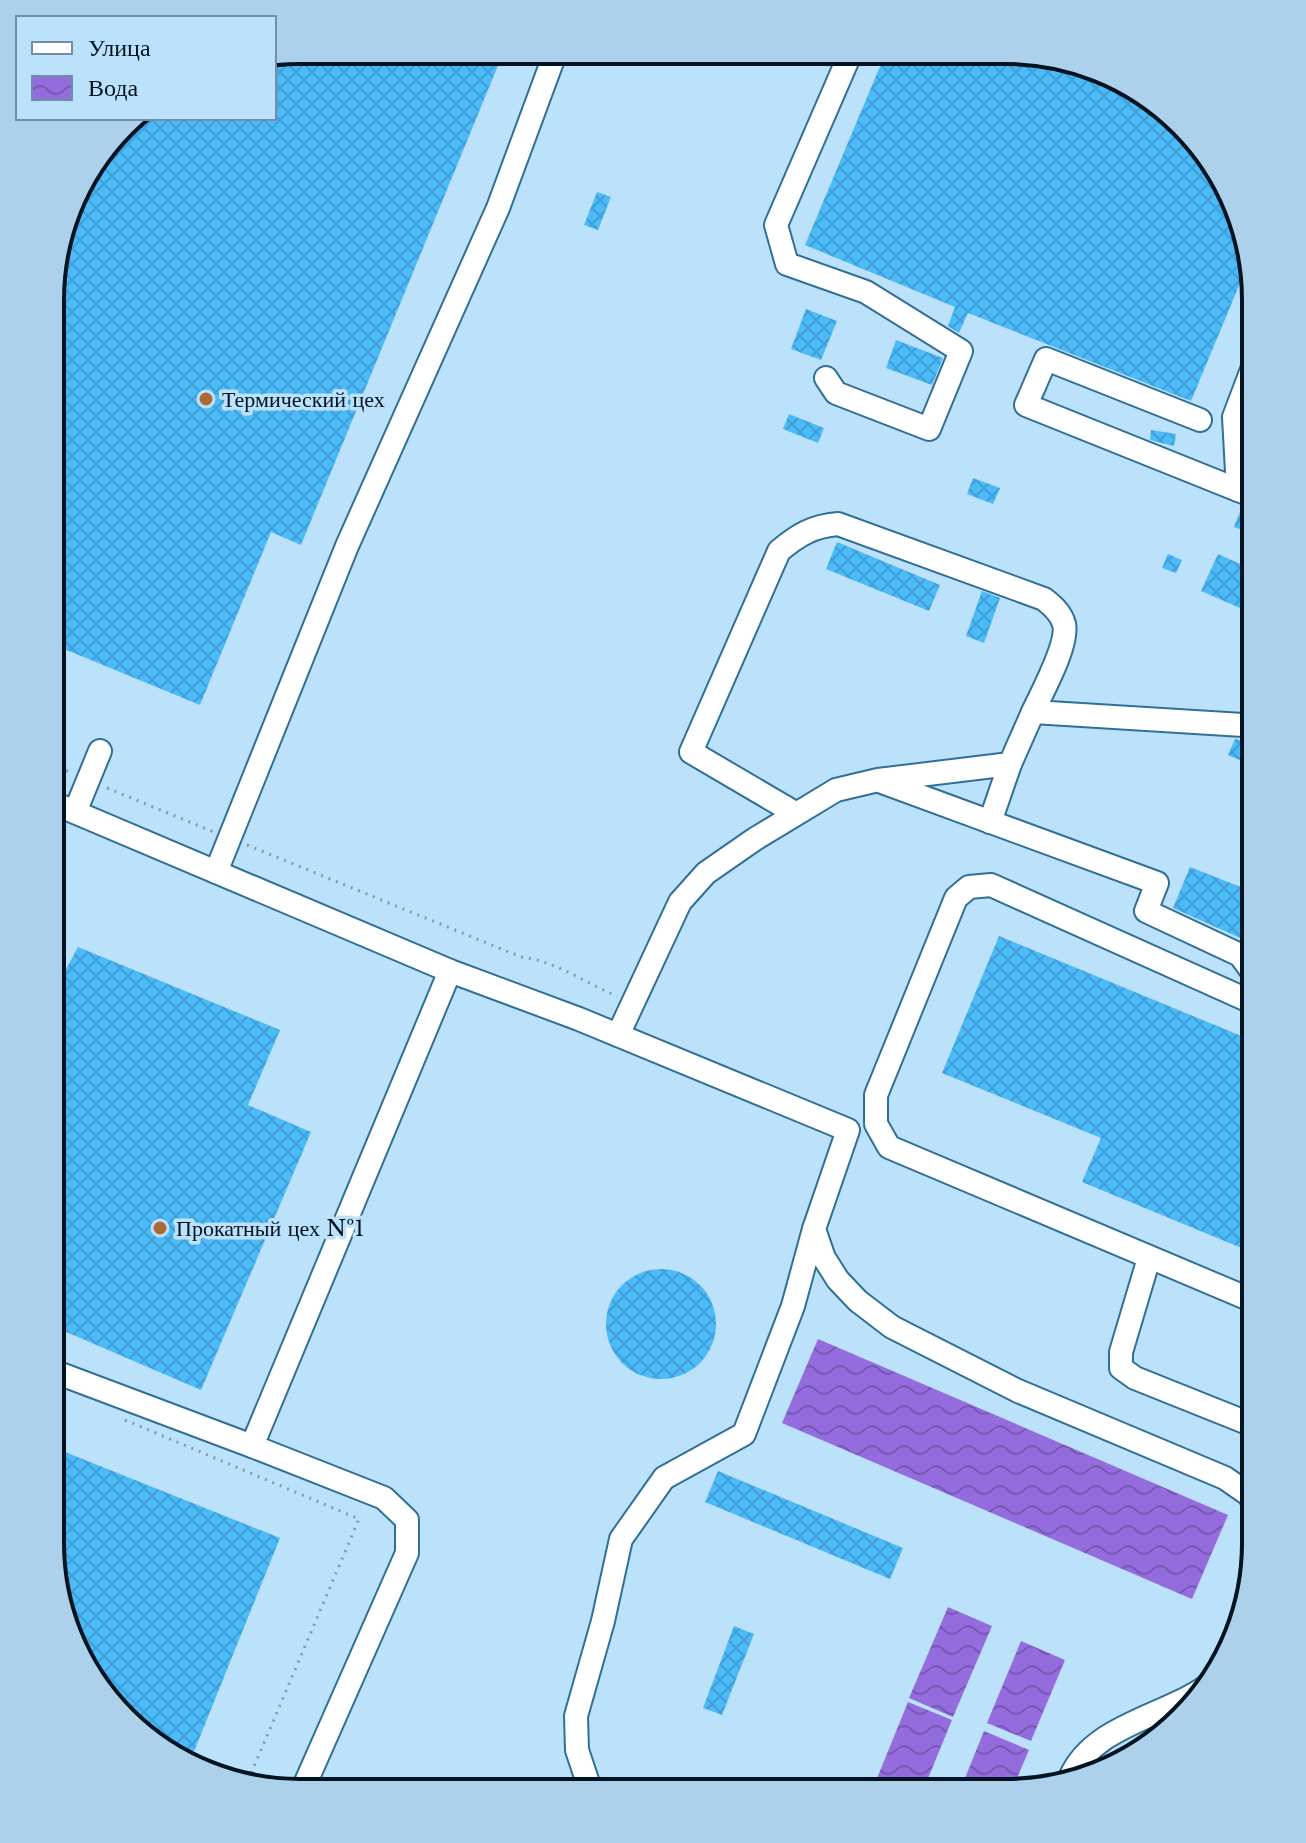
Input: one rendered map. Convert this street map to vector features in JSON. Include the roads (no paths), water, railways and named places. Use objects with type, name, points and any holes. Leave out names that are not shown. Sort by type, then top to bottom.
[{"type":"street","points":[[216,872],[347,546],[498,208],[551,64]]},
{"type":"street","points":[[826,378],[836,393],[929,429],[961,351],[866,292],[787,264],[776,225],[846,64]]},
{"type":"street","points":[[1200,420],[1046,359],[1026,405],[1242,491]]},
{"type":"street","points":[[1242,396],[1234,417],[1242,463]]},
{"type":"street","points":[[795,813],[691,752],[779,551],[816,526],[838,524],[1044,599],[1055,608],[1064,623],[1064,638],[1010,764],[990,822]]},
{"type":"street","points":[[1033,712],[1242,725]]},
{"type":"street","points":[[75,812],[100,751]]},
{"type":"street","points":[[618,1035],[680,902],[706,873],[795,813],[836,790],[878,780],[1010,764]]},
{"type":"street","points":[[878,780],[1157,883],[1146,911],[1241,957]]},
{"type":"street","points":[[64,807],[450,971],[618,1035],[848,1130],[814,1229],[793,1306],[744,1434],[664,1478],[621,1539],[603,1621],[576,1716],[577,1750],[587,1779]]},
{"type":"street","points":[[1241,997],[991,885],[969,887],[956,898],[876,1095],[876,1124],[889,1147],[1241,1296]]},
{"type":"street","points":[[252,1446],[450,971]]},
{"type":"street","points":[[814,1229],[824,1258],[838,1280],[858,1301],[892,1327],[1018,1391],[1225,1478],[1241,1489]]},
{"type":"street","points":[[1149,1258],[1121,1352],[1121,1368],[1135,1378],[1241,1420]]},
{"type":"street","points":[[64,1375],[384,1498],[407,1520],[407,1553],[307,1779]]},
{"type":"street","points":[[1074,1769],[1104,1740],[1182,1701]]},
{"type":"water","points":[[818,1339],[1228,1515],[1192,1599],[782,1423]]},
{"type":"water","points":[[948,1607],[992,1626],[953,1717],[909,1698]]},
{"type":"water","points":[[1021,1641],[1065,1660],[1031,1741],[987,1723]]},
{"type":"water","points":[[908,1702],[952,1720],[928,1779],[877,1779]]},
{"type":"water","points":[[984,1731],[1029,1750],[1017,1778],[965,1779]]},
{"type":"place","name":"Термический цех","points":[[206,399]]},
{"type":"place","name":"Прокатный цех №1","points":[[160,1228]]}]
